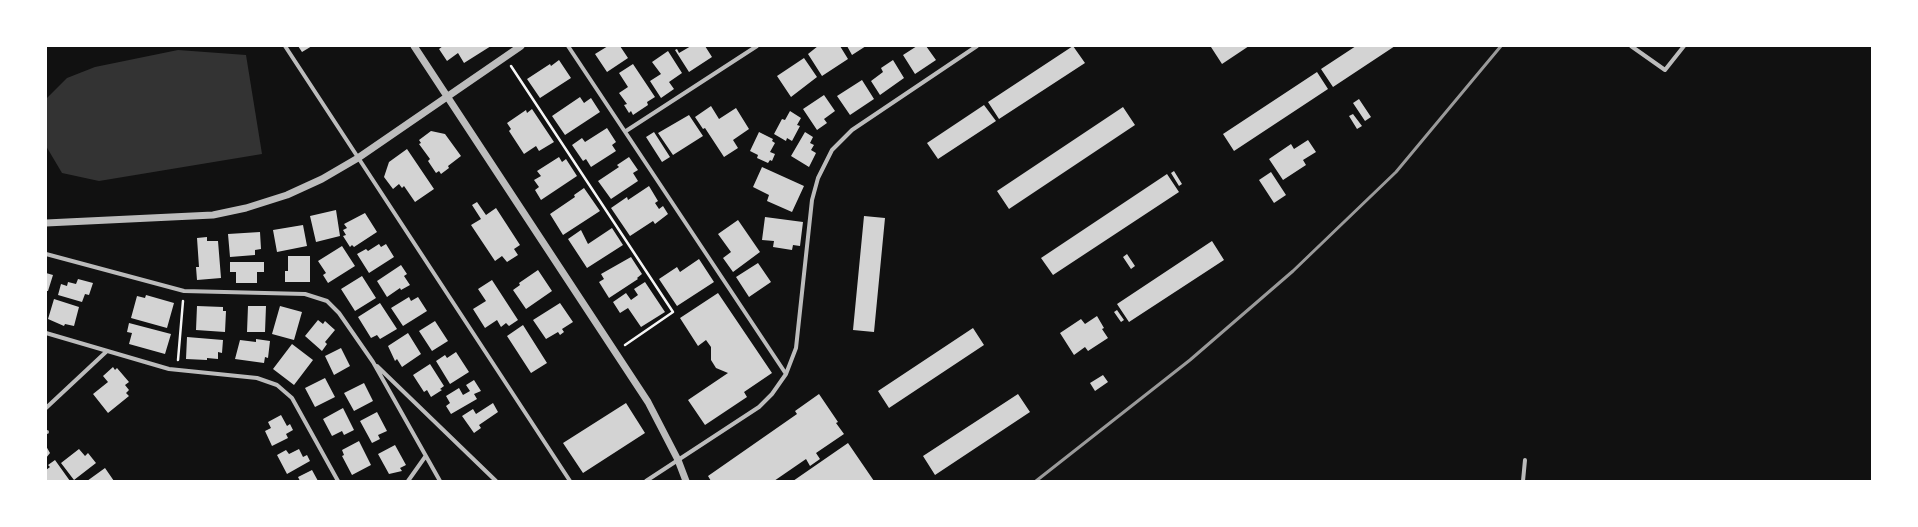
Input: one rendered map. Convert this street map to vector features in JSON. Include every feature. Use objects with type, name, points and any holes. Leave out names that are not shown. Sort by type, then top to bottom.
[{"type":"street","points":[[285,46],[570,481]]},
{"type":"street","points":[[414,46],[648,402],[678,460],[686,481]]},
{"type":"street","points":[[46,223],[205,215],[230,212],[287,195],[322,179],[358,158],[521,46]]},
{"type":"street","points":[[568,46],[786,374]]},
{"type":"street","points":[[626,132],[756,46]]},
{"type":"street","points":[[646,481],[759,407],[772,394],[786,374],[796,348],[812,200],[818,178],[832,150],[852,130],[977,46]]},
{"type":"street","points":[[1631,46],[1666,70],[1684,46]]},
{"type":"street","points":[[46,254],[184,291],[305,294],[327,301],[339,313],[373,362],[425,457],[440,481]]},
{"type":"street","points":[[46,333],[177,370],[257,378],[276,385],[292,398],[338,481]]},
{"type":"street","points":[[46,408],[106,351]]},
{"type":"street","points":[[373,362],[496,481]]},
{"type":"street","points":[[408,481],[425,457]]},
{"type":"street","points":[[1523,481],[1525,460]]},
{"type":"path","points":[[505,57],[673,312],[614,352]]},
{"type":"path","points":[[177,370],[184,291]]},
{"type":"shaded area","points":[[178,50],[246,55],[262,154],[99,181],[62,173],[46,146],[46,99],[67,78],[95,67]]},
{"type":"building","points":[[298,46],[312,46],[302,52]]},
{"type":"building","points":[[443,46],[491,46],[464,63],[458,53],[447,61],[439,49]]},
{"type":"building","points":[[608,46],[620,46],[628,58],[607,72],[595,54]]},
{"type":"building","points":[[691,46],[705,46],[712,57],[689,72],[675,50],[677,49],[679,53]]},
{"type":"building","points":[[818,46],[840,46],[848,59],[822,76],[808,54]]},
{"type":"building","points":[[847,46],[866,46],[852,55]]},
{"type":"building","points":[[917,46],[926,46],[936,60],[915,74],[903,55]]},
{"type":"building","points":[[1073,46],[1085,63],[999,119],[988,102]]},
{"type":"building","points":[[1249,46],[1222,64],[1211,47]]},
{"type":"building","points":[[1356,46],[1395,46],[1333,87],[1321,69]]},
{"type":"building","points":[[668,51],[682,73],[669,82],[674,89],[661,98],[650,81],[661,74],[652,62]]},
{"type":"building","points":[[804,58],[817,77],[791,97],[777,76]]},
{"type":"building","points":[[559,60],[571,78],[540,98],[527,79]]},
{"type":"building","points":[[893,60],[904,78],[880,95],[871,81],[883,72],[881,68]]},
{"type":"building","points":[[633,64],[655,97],[647,102],[648,105],[633,115],[631,111],[629,113],[624,105],[627,104],[619,93],[628,87],[619,73]]},
{"type":"building","points":[[1317,72],[1328,89],[1234,151],[1223,134]]},
{"type":"building","points":[[862,80],[874,99],[850,115],[837,96]]},
{"type":"building","points":[[824,95],[835,111],[824,119],[827,123],[817,130],[803,109]]},
{"type":"building","points":[[580,97],[584,103],[591,98],[600,112],[565,135],[552,116]]},
{"type":"building","points":[[1359,99],[1371,117],[1365,121],[1353,103]]},
{"type":"building","points":[[984,105],[996,121],[938,159],[927,143]]},
{"type":"building","points":[[711,106],[719,119],[736,108],[749,129],[733,140],[738,148],[724,157],[705,128],[703,129],[695,117]]},
{"type":"building","points":[[1123,107],[1135,125],[1009,209],[997,191]]},
{"type":"building","points":[[532,109],[554,142],[539,151],[536,146],[524,154],[509,131],[511,129],[507,123],[526,110],[527,113]]},
{"type":"building","points":[[790,111],[801,118],[797,125],[800,126],[792,141],[787,138],[786,141],[774,134],[782,119],[785,120]]},
{"type":"building","points":[[1353,114],[1362,126],[1357,129],[1349,116]]},
{"type":"building","points":[[689,115],[703,136],[673,155],[658,133]]},
{"type":"building","points":[[607,128],[616,142],[612,145],[616,151],[591,167],[586,159],[583,161],[572,145],[582,138],[585,142]]},
{"type":"building","points":[[431,131],[445,134],[461,156],[448,166],[449,168],[441,174],[439,171],[436,173],[428,161],[430,159],[419,144],[421,143],[419,140]]},
{"type":"building","points":[[654,132],[670,157],[662,162],[646,137]]},
{"type":"building","points":[[759,132],[773,139],[772,141],[775,143],[770,152],[775,154],[772,161],[770,160],[768,163],[757,158],[758,155],[750,151]]},
{"type":"building","points":[[805,132],[813,137],[810,143],[814,145],[811,150],[816,153],[809,167],[791,156]]},
{"type":"building","points":[[1308,140],[1316,152],[1303,160],[1306,165],[1283,180],[1269,159],[1291,144],[1294,149]]},
{"type":"building","points":[[407,149],[434,189],[415,202],[404,186],[402,188],[399,184],[393,189],[384,177],[389,162]]},
{"type":"building","points":[[559,157],[562,162],[566,159],[577,176],[541,200],[535,190],[539,187],[534,180],[541,176],[537,171]]},
{"type":"building","points":[[629,157],[638,170],[633,173],[638,181],[611,199],[598,181],[619,167],[617,165]]},
{"type":"building","points":[[762,167],[804,186],[792,212],[767,201],[769,195],[753,187]]},
{"type":"building","points":[[1174,171],[1182,184],[1179,186],[1171,173]]},
{"type":"building","points":[[1271,172],[1286,195],[1274,203],[1259,180]]},
{"type":"building","points":[[1167,174],[1179,192],[1053,275],[1041,258]]},
{"type":"building","points":[[649,186],[658,201],[655,203],[659,209],[663,206],[668,214],[655,224],[653,221],[630,236],[611,208],[627,197],[628,200]]},
{"type":"building","points":[[584,188],[600,211],[563,235],[550,214],[575,197],[574,195]]},
{"type":"building","points":[[477,202],[486,215],[496,208],[520,245],[514,249],[518,255],[507,262],[502,256],[495,261],[471,225],[481,219],[472,205]]},
{"type":"building","points":[[336,210],[340,236],[316,242],[310,216]]},
{"type":"building","points":[[365,213],[377,232],[354,247],[352,245],[350,247],[343,236],[346,235],[343,230],[347,228],[344,224]]},
{"type":"building","points":[[864,216],[885,218],[874,332],[853,330]]},
{"type":"building","points":[[765,217],[803,222],[800,246],[793,245],[792,250],[773,247],[774,241],[762,240]]},
{"type":"building","points":[[738,220],[760,252],[733,272],[723,258],[731,252],[718,234]]},
{"type":"building","points":[[303,225],[307,246],[277,252],[273,230]]},
{"type":"building","points":[[612,228],[623,245],[587,268],[568,239],[581,230],[588,244]]},
{"type":"building","points":[[260,232],[261,249],[255,250],[255,255],[230,257],[228,234]]},
{"type":"building","points":[[207,237],[207,241],[218,241],[221,278],[197,280],[196,267],[199,267],[197,238]]},
{"type":"building","points":[[1212,241],[1224,260],[1129,322],[1117,304]]},
{"type":"building","points":[[379,244],[381,247],[386,244],[394,257],[369,273],[357,254],[366,249],[368,251]]},
{"type":"building","points":[[342,246],[355,266],[328,283],[323,275],[326,273],[318,261]]},
{"type":"building","points":[[1127,254],[1135,266],[1131,269],[1123,257]]},
{"type":"building","points":[[288,256],[310,256],[310,282],[285,282],[285,271],[288,271]]},
{"type":"building","points":[[631,257],[642,274],[637,278],[638,279],[609,298],[599,282],[604,279],[601,274]]},
{"type":"building","points":[[699,259],[714,282],[677,306],[659,279],[677,267],[680,272]]},
{"type":"building","points":[[230,262],[264,262],[264,272],[257,272],[257,283],[236,283],[236,272],[230,272]]},
{"type":"building","points":[[758,263],[771,282],[749,297],[736,277]]},
{"type":"building","points":[[401,265],[407,274],[404,276],[410,285],[401,290],[400,288],[387,297],[377,281]]},
{"type":"building","points":[[538,270],[552,291],[526,309],[513,290],[520,285],[519,283]]},
{"type":"building","points":[[46,273],[53,275],[48,291],[46,291]]},
{"type":"building","points":[[362,276],[376,298],[355,311],[341,289]]},
{"type":"building","points":[[78,279],[93,283],[89,295],[85,294],[82,302],[58,295],[61,284],[67,286],[68,282],[76,284]]},
{"type":"building","points":[[492,280],[518,320],[509,326],[506,323],[501,327],[497,320],[485,328],[473,309],[486,301],[478,289]]},
{"type":"building","points":[[645,282],[665,312],[641,327],[628,308],[620,313],[613,302],[626,293],[631,300],[638,295],[634,289]]},
{"type":"building","points":[[718,293],[772,373],[744,392],[747,397],[705,425],[688,400],[728,373],[716,368],[711,360],[711,347],[706,340],[698,346],[680,318]]},
{"type":"building","points":[[146,295],[174,303],[167,328],[131,318],[137,296],[145,298]]},
{"type":"building","points":[[409,297],[411,301],[418,297],[427,311],[403,326],[391,308]]},
{"type":"building","points":[[54,299],[79,307],[74,326],[65,324],[64,326],[48,319]]},
{"type":"building","points":[[380,303],[397,329],[380,339],[377,335],[371,338],[358,317]]},
{"type":"building","points":[[560,303],[573,322],[562,329],[564,332],[560,335],[558,332],[546,339],[533,320]]},
{"type":"building","points":[[197,306],[223,307],[223,311],[226,311],[225,332],[196,330]]},
{"type":"building","points":[[248,306],[266,306],[265,332],[247,332]]},
{"type":"building","points":[[280,306],[302,312],[294,340],[272,334]]},
{"type":"building","points":[[1117,310],[1124,320],[1121,322],[1114,312]]},
{"type":"building","points":[[1097,316],[1104,328],[1102,329],[1108,338],[1088,351],[1085,347],[1074,355],[1060,333],[1081,319],[1085,324]]},
{"type":"building","points":[[318,320],[323,324],[325,321],[335,330],[325,342],[327,344],[322,351],[305,336]]},
{"type":"building","points":[[435,321],[448,341],[432,351],[419,331]]},
{"type":"building","points":[[129,323],[171,334],[165,354],[129,344],[132,333],[127,332]]},
{"type":"building","points":[[523,325],[547,363],[531,373],[507,336]]},
{"type":"building","points":[[973,328],[984,345],[889,408],[878,391]]},
{"type":"building","points":[[408,333],[421,354],[402,367],[397,359],[395,361],[388,346]]},
{"type":"building","points":[[187,337],[223,340],[222,353],[218,352],[218,359],[186,359]]},
{"type":"building","points":[[256,339],[270,341],[268,358],[265,357],[264,363],[235,359],[240,340],[256,342]]},
{"type":"building","points":[[292,344],[313,360],[294,385],[273,369]]},
{"type":"building","points":[[341,348],[350,366],[334,375],[325,356]]},
{"type":"building","points":[[456,352],[469,372],[450,384],[436,361],[445,355],[447,358]]},
{"type":"building","points":[[430,364],[444,386],[440,389],[442,390],[431,397],[427,390],[424,392],[413,375]]},
{"type":"building","points":[[113,367],[115,370],[117,368],[129,382],[125,385],[129,390],[126,393],[129,396],[108,413],[93,394],[108,382],[103,376]]},
{"type":"building","points":[[1103,375],[1108,382],[1095,391],[1090,383]]},
{"type":"building","points":[[325,378],[335,397],[315,407],[305,388]]},
{"type":"building","points":[[474,380],[481,391],[474,394],[477,399],[451,414],[446,406],[450,403],[446,396],[459,388],[463,395],[470,391],[466,385]]},
{"type":"building","points":[[364,383],[373,401],[354,411],[344,393]]},
{"type":"building","points":[[819,394],[838,422],[836,423],[844,434],[816,453],[820,459],[810,466],[806,459],[774,481],[711,481],[708,476],[797,414],[795,411]]},
{"type":"building","points":[[1018,394],[1030,412],[935,475],[923,456]]},
{"type":"building","points":[[493,403],[498,412],[479,425],[481,428],[474,433],[462,416],[473,409],[476,414]]},
{"type":"building","points":[[626,403],[645,433],[583,473],[563,443]]},
{"type":"building","points":[[343,408],[354,430],[344,435],[342,431],[332,436],[323,419]]},
{"type":"building","points":[[377,412],[387,431],[378,435],[380,439],[372,443],[360,421]]},
{"type":"building","points":[[281,415],[287,426],[290,424],[293,430],[286,434],[288,438],[272,446],[265,431],[271,428],[268,422]]},
{"type":"building","points":[[359,441],[371,465],[352,475],[342,456],[344,455],[342,450]]},
{"type":"building","points":[[848,443],[874,481],[793,481]]},
{"type":"building","points":[[395,445],[406,465],[400,468],[402,471],[389,474],[378,454]]},
{"type":"building","points":[[46,446],[50,453],[46,458]]},
{"type":"building","points":[[79,449],[85,456],[88,453],[96,463],[74,480],[61,463]]},
{"type":"building","points":[[299,449],[303,457],[307,455],[310,461],[287,474],[277,455],[286,450],[289,454]]},
{"type":"building","points":[[55,460],[70,481],[46,481],[46,470],[50,467],[48,465]]},
{"type":"building","points":[[105,468],[114,481],[87,481]]},
{"type":"building","points":[[312,470],[318,481],[300,481],[298,477]]},
{"type":"railway","points":[[1036,481],[1190,360],[1293,271],[1396,172],[1501,46]]}]
